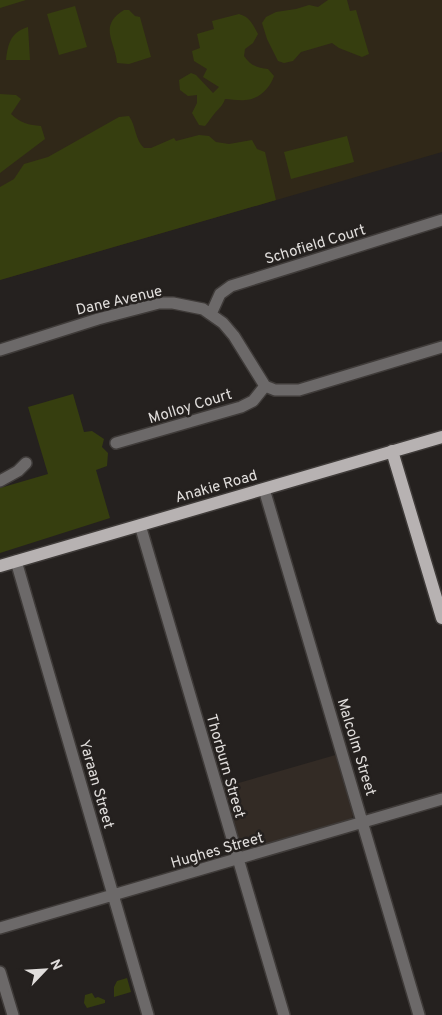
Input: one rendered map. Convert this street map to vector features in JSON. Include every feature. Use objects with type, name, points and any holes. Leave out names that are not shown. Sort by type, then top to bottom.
[{"type":"main road","name":"Anakie Road","points":[[0,566],[442,436]]},
{"type":"main road","points":[[392,451],[442,618]]},
{"type":"street","name":"Schofield Court","points":[[211,314],[220,294],[231,286],[442,220]]},
{"type":"street","name":"Dane Avenue","points":[[0,350],[73,326],[158,303],[173,303],[192,306],[211,314],[223,323],[234,336],[265,386]]},
{"type":"street","points":[[265,386],[275,390],[299,390],[442,347]]},
{"type":"street","name":"Molloy Court","points":[[116,444],[241,407],[252,401],[265,386]]},
{"type":"street","points":[[0,481],[18,472],[26,463]]},
{"type":"street","name":"Malcolm Street","points":[[264,488],[420,1015]]},
{"type":"street","name":"Thorburn Street","points":[[140,525],[284,1015]]},
{"type":"street","name":"Yaraan Street","points":[[16,561],[148,1015]]},
{"type":"street","name":"Hughes Street","points":[[0,928],[442,799]]},
{"type":"street","points":[[0,972],[13,1015]]},
{"type":"shaded area","points":[[0,0],[442,0],[442,152],[0,280]]},
{"type":"shaded area","points":[[339,754],[355,811],[351,820],[247,851],[241,849],[221,788]]},
{"type":"green space","points":[[0,0],[26,0],[0,8]]},
{"type":"green space","points":[[328,0],[347,0],[350,11],[356,10],[369,54],[362,57],[339,48],[332,43],[301,52],[293,61],[284,63],[278,61],[267,39],[262,23],[266,17],[276,12],[309,5],[318,7]]},
{"type":"green space","points":[[75,6],[87,47],[59,55],[47,14]]},
{"type":"green space","points":[[124,10],[129,10],[135,16],[140,17],[151,57],[129,64],[117,63],[110,34],[112,22]]},
{"type":"green space","points":[[239,14],[249,19],[258,34],[253,43],[245,49],[244,56],[254,66],[268,69],[274,76],[270,85],[260,95],[245,100],[225,99],[205,126],[199,125],[192,113],[197,103],[197,95],[188,96],[180,90],[179,80],[191,73],[196,75],[213,93],[219,87],[203,77],[207,69],[194,61],[192,51],[200,48],[197,34],[214,29],[212,21]]},
{"type":"green space","points":[[28,27],[30,60],[6,60],[11,39],[22,29]]},
{"type":"green space","points":[[0,94],[16,95],[21,99],[11,114],[25,123],[41,126],[45,139],[0,173]]},
{"type":"green space","points":[[129,116],[139,141],[144,148],[151,148],[174,138],[176,141],[199,135],[209,136],[216,142],[229,144],[252,140],[257,149],[265,152],[276,200],[0,280],[0,187],[14,179],[24,164],[48,157],[119,117]]},
{"type":"green space","points":[[347,136],[354,162],[291,179],[284,152]]},
{"type":"green space","points":[[73,394],[84,432],[92,431],[104,439],[102,447],[108,453],[107,466],[96,470],[110,518],[0,553],[0,488],[48,474],[28,407]]},
{"type":"green space","points":[[127,978],[131,992],[114,997],[114,987],[117,981]]},
{"type":"green space","points":[[92,993],[95,998],[98,997],[105,1000],[105,1003],[87,1008],[84,1003],[85,995]]}]
